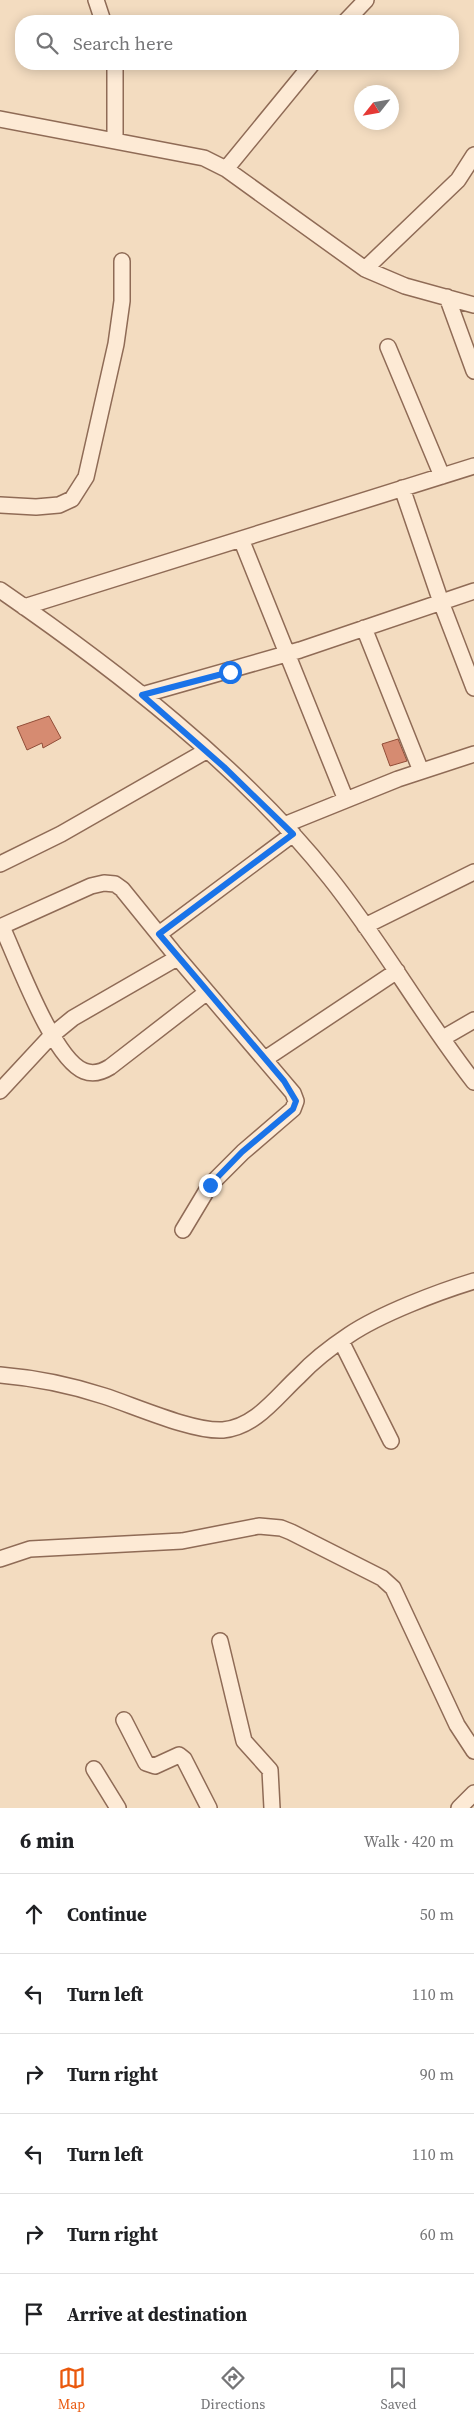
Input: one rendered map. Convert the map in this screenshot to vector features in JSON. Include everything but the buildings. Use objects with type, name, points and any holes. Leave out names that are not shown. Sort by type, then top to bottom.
[{"type":"street","points":[[96,0],[101,15]]},
{"type":"street","points":[[352,15],[366,0]]},
{"type":"street","points":[[115,70],[115,140]]},
{"type":"street","points":[[226,169],[307,70]]},
{"type":"street","points":[[0,119],[204,158],[226,169],[364,269],[405,286],[474,305]]},
{"type":"street","points":[[364,269],[458,180],[474,156]]},
{"type":"street","points":[[0,505],[36,508],[59,505],[72,499],[86,477],[116,344],[122,301],[122,261]]},
{"type":"street","points":[[447,298],[474,371]]},
{"type":"street","points":[[388,347],[442,476]]},
{"type":"street","points":[[24,606],[474,466]]},
{"type":"street","points":[[402,488],[441,602],[474,688]]},
{"type":"street","points":[[241,539],[346,800]]},
{"type":"street","points":[[0,590],[142,695],[206,751],[288,830],[331,878],[474,1082]]},
{"type":"street","points":[[142,695],[288,654],[474,591]]},
{"type":"street","points":[[364,628],[421,771]]},
{"type":"street","points":[[0,864],[61,834],[206,751]]},
{"type":"street","points":[[159,934],[288,830],[346,800],[421,771],[474,754]]},
{"type":"street","points":[[365,926],[474,872]]},
{"type":"street","points":[[183,1230],[210,1185],[242,1152],[293,1109],[296,1101],[293,1093],[265,1059],[207,992],[177,958],[122,889],[115,884],[104,882],[91,886],[1,927],[51,1036],[69,1060],[84,1071],[94,1073],[103,1071],[207,992]]},
{"type":"street","points":[[0,1091],[51,1036],[96,1004],[177,958]]},
{"type":"street","points":[[265,1059],[398,972]]},
{"type":"street","points":[[443,1038],[474,1020]]},
{"type":"street","points":[[0,1375],[29,1378],[74,1387],[200,1429],[226,1430],[236,1427],[261,1413],[299,1375],[354,1332],[439,1293],[474,1282]]},
{"type":"street","points":[[341,1341],[391,1441]]},
{"type":"street","points":[[0,1559],[23,1551],[46,1547],[182,1541],[259,1526],[286,1530],[382,1578],[393,1588],[457,1725],[474,1752]]},
{"type":"street","points":[[220,1642],[244,1741],[270,1770],[272,1808]]},
{"type":"street","points":[[124,1720],[146,1763],[155,1766],[179,1755],[184,1759],[209,1808]]},
{"type":"street","points":[[94,1769],[118,1808]]},
{"type":"street","points":[[459,1808],[474,1794]]},
{"type":"route","points":[[210,1185],[242,1152],[293,1109],[296,1101],[293,1093],[284,1081],[177,958],[159,934],[293,834],[224,767],[142,695],[230,672]]}]
